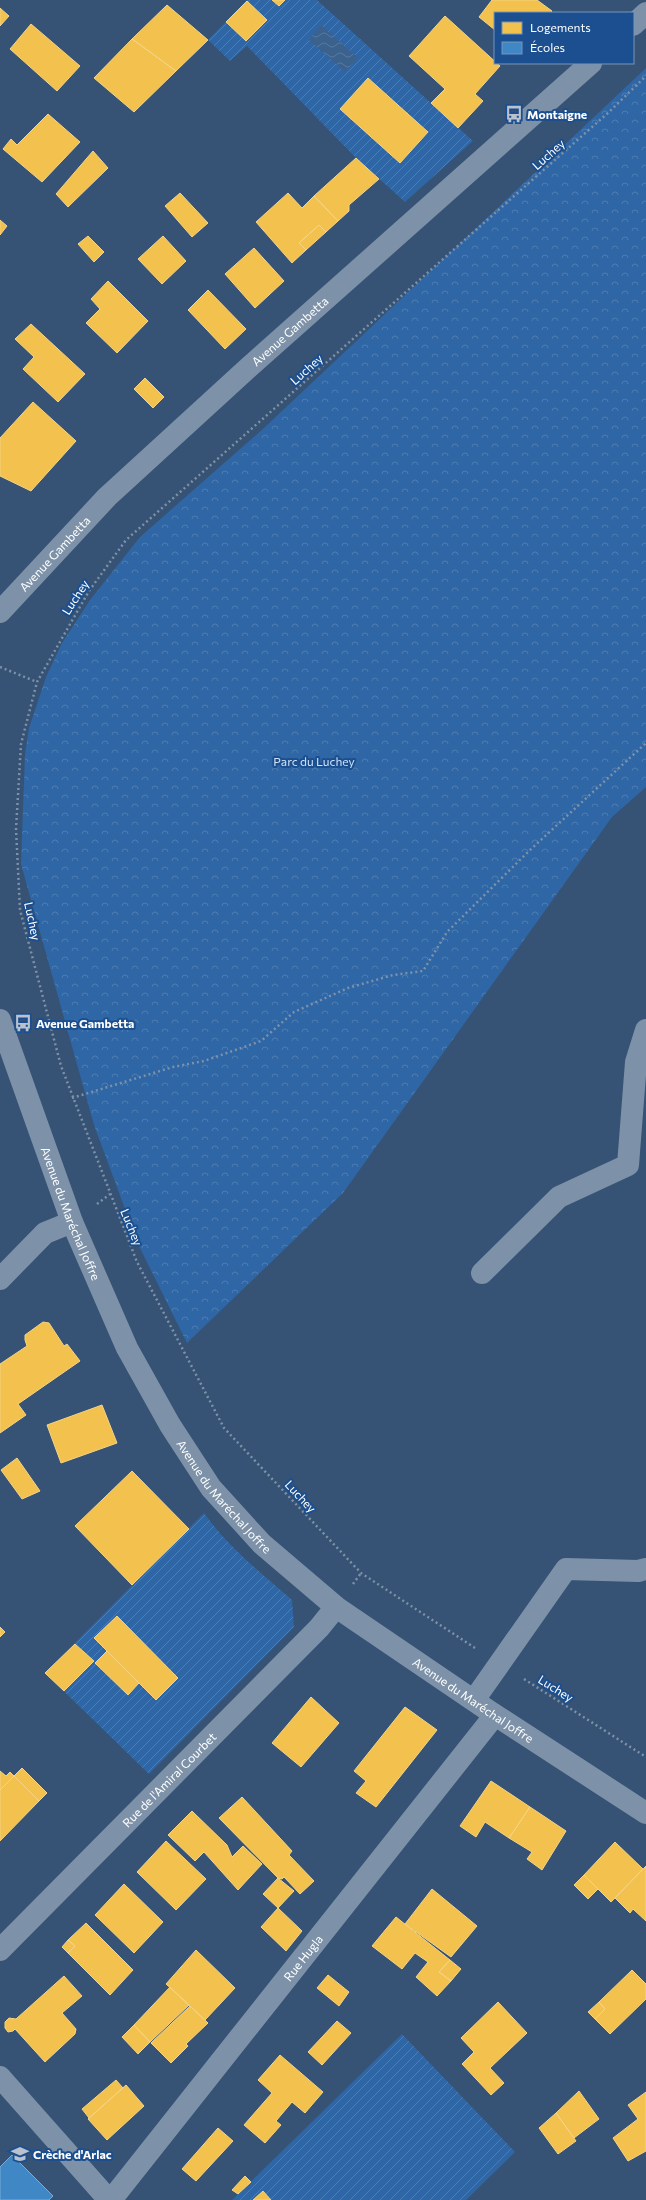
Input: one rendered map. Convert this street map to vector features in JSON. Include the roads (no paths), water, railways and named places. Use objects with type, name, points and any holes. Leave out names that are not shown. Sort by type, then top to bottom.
[{"type":"street","points":[[634,24],[646,13]]},
{"type":"street","name":"Avenue Gambetta","points":[[0,612],[107,497],[248,368],[590,64]]},
{"type":"street","name":"Avenue du Maréchal Joffre","points":[[0,1020],[72,1222],[127,1348],[170,1425],[211,1488],[262,1544],[336,1607],[495,1715],[646,1813]]},
{"type":"street","points":[[482,1273],[559,1198],[628,1165],[636,1062],[646,1030]]},
{"type":"street","points":[[0,1279],[45,1233],[72,1222]]},
{"type":"street","points":[[474,1700],[566,1569],[638,1571],[646,1569]]},
{"type":"street","name":"Rue de l'Amiral Courbet","points":[[0,1950],[319,1628],[336,1607]]},
{"type":"street","name":"Rue Hugla","points":[[110,2200],[495,1715]]},
{"type":"street","points":[[0,2077],[110,2200]]},
{"type":"water","points":[[321,25],[358,58],[345,72],[309,40]]},
{"type":"place","name":"Montaigne","points":[[514,114]]},
{"type":"place","name":"Avenue Gambetta","points":[[23,1023]]},
{"type":"place","name":"Crèche d'Arlac","points":[[20,2154]]},
{"type":"park label","name":"Parc du Luchey","points":[[314,761]]}]
